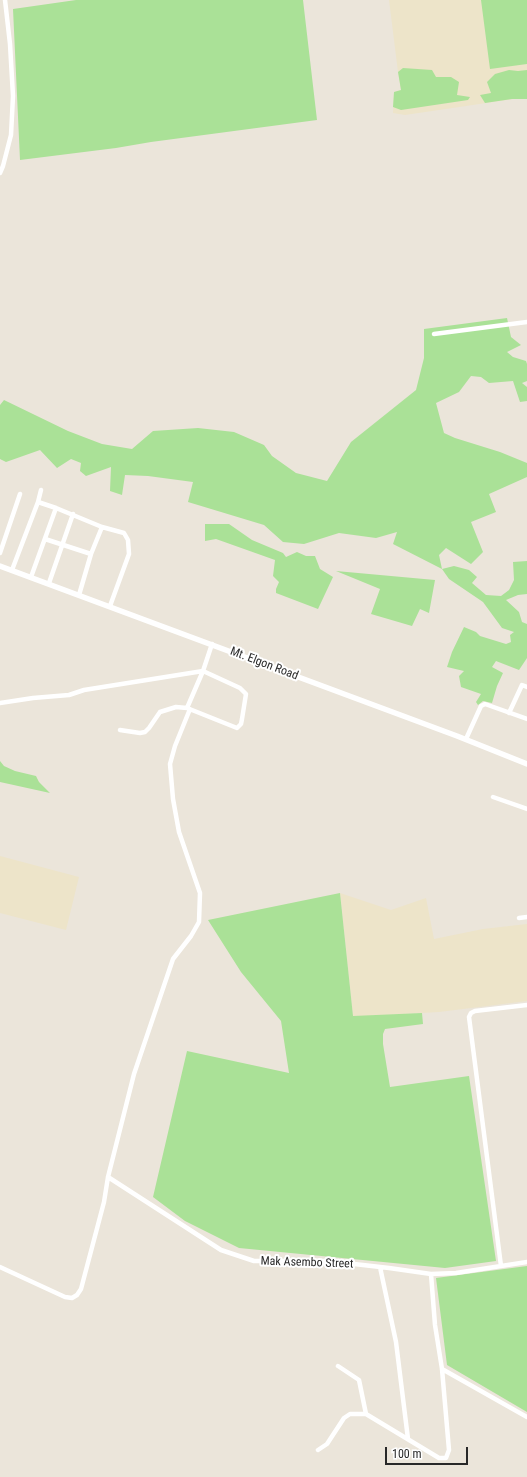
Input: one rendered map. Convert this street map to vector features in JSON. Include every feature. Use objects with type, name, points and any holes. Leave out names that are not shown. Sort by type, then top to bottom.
[{"type":"street","points":[[0,173],[11,135],[12,96],[10,44],[5,0]]},
{"type":"street","points":[[434,334],[527,322]]},
{"type":"street","points":[[12,570],[38,502],[41,490]]},
{"type":"street","points":[[0,553],[20,494]]},
{"type":"street","points":[[38,502],[73,514],[102,527],[124,533],[129,544],[129,554],[110,606]]},
{"type":"street","points":[[31,577],[56,508]]},
{"type":"street","points":[[49,583],[73,514]]},
{"type":"street","points":[[79,595],[91,554],[102,527]]},
{"type":"street","points":[[45,539],[91,554]]},
{"type":"street","name":"Mt. Elgon Road","points":[[0,566],[212,644],[527,764]]},
{"type":"street","points":[[0,1267],[65,1297],[72,1298],[77,1295],[81,1289],[104,1202],[108,1177],[134,1074],[173,959],[200,922],[200,893],[179,832],[170,764],[188,708],[212,644]]},
{"type":"street","points":[[0,703],[69,695],[84,690],[203,671],[244,691],[246,694],[241,724],[237,728],[188,708],[176,707],[160,712],[145,732],[140,733],[120,730]]},
{"type":"street","points":[[509,713],[522,685],[527,687]]},
{"type":"street","points":[[466,740],[481,706],[485,704],[527,719]]},
{"type":"street","points":[[493,797],[527,809]]},
{"type":"street","points":[[519,918],[527,917]]},
{"type":"street","points":[[501,1266],[468,1018],[471,1013],[475,1011],[527,1004]]},
{"type":"street","name":"Mak Asembo Street","points":[[108,1177],[221,1250],[254,1260],[328,1261],[431,1274],[456,1273],[527,1262]]},
{"type":"street","points":[[380,1267],[396,1342],[408,1439]]},
{"type":"street","points":[[318,1450],[327,1444],[344,1418],[350,1414],[366,1414],[439,1458],[446,1458],[449,1450],[442,1369],[435,1325],[431,1274]]},
{"type":"street","points":[[338,1366],[359,1380],[366,1414]]},
{"type":"street","points":[[442,1369],[527,1417]]},
{"type":"shaded area","points":[[389,0],[527,0],[527,97],[405,115],[393,113],[394,92],[401,90]]},
{"type":"shaded area","points":[[0,856],[79,877],[66,930],[0,913]]},
{"type":"shaded area","points":[[340,893],[391,910],[426,898],[434,939],[483,929],[527,924],[527,1001],[439,1012],[353,1017]]},
{"type":"green space","points":[[76,0],[303,0],[317,120],[20,160],[13,9]]},
{"type":"green space","points":[[481,0],[527,0],[527,64],[490,69]]},
{"type":"green space","points":[[403,68],[432,70],[436,77],[451,77],[459,82],[457,95],[470,97],[468,100],[401,110],[393,107],[394,92],[401,90],[398,72]]},
{"type":"green space","points":[[509,70],[527,70],[527,99],[512,99],[485,103],[480,95],[491,93],[487,82],[495,74]]},
{"type":"green space","points":[[507,318],[511,337],[521,345],[507,352],[513,357],[526,361],[527,364],[527,381],[522,383],[527,387],[527,401],[520,402],[513,381],[489,383],[481,377],[471,376],[459,392],[436,403],[444,433],[527,463],[527,477],[489,494],[496,512],[471,522],[483,552],[471,564],[446,548],[439,555],[442,569],[393,544],[397,532],[376,538],[339,533],[304,544],[283,542],[264,525],[188,502],[193,482],[148,476],[125,475],[122,495],[110,491],[111,467],[86,476],[80,471],[81,463],[71,459],[57,468],[40,450],[6,462],[0,459],[0,405],[4,400],[68,431],[102,444],[132,449],[153,431],[198,428],[234,432],[264,445],[272,456],[296,473],[327,481],[351,442],[416,390],[424,358],[424,329]]},
{"type":"green space","points":[[205,524],[229,524],[252,540],[283,553],[286,557],[297,552],[306,556],[315,556],[320,569],[333,577],[318,609],[276,593],[279,582],[273,576],[275,560],[216,539],[205,541]]},
{"type":"green space","points":[[527,561],[527,594],[518,595],[506,600],[519,612],[522,622],[527,624],[527,658],[519,670],[496,661],[492,667],[503,673],[492,703],[483,701],[478,705],[476,702],[481,694],[461,687],[459,676],[464,671],[447,667],[452,652],[464,627],[476,632],[480,636],[506,644],[511,642],[510,635],[514,632],[502,628],[483,602],[449,579],[442,569],[454,566],[469,570],[477,577],[472,583],[486,595],[501,596],[509,590],[514,580],[513,562]]},
{"type":"green space","points":[[336,571],[435,580],[429,613],[420,609],[412,626],[371,614],[380,589]]},
{"type":"green space","points":[[0,761],[4,766],[15,771],[36,776],[39,782],[50,793],[0,782]]},
{"type":"green space","points":[[340,893],[353,1016],[422,1013],[423,1024],[385,1029],[383,1034],[383,1044],[390,1087],[469,1076],[496,1261],[445,1268],[239,1248],[185,1221],[153,1197],[187,1051],[289,1073],[281,1021],[241,972],[208,920]]},
{"type":"green space","points":[[527,1266],[527,1412],[447,1365],[436,1278]]}]
